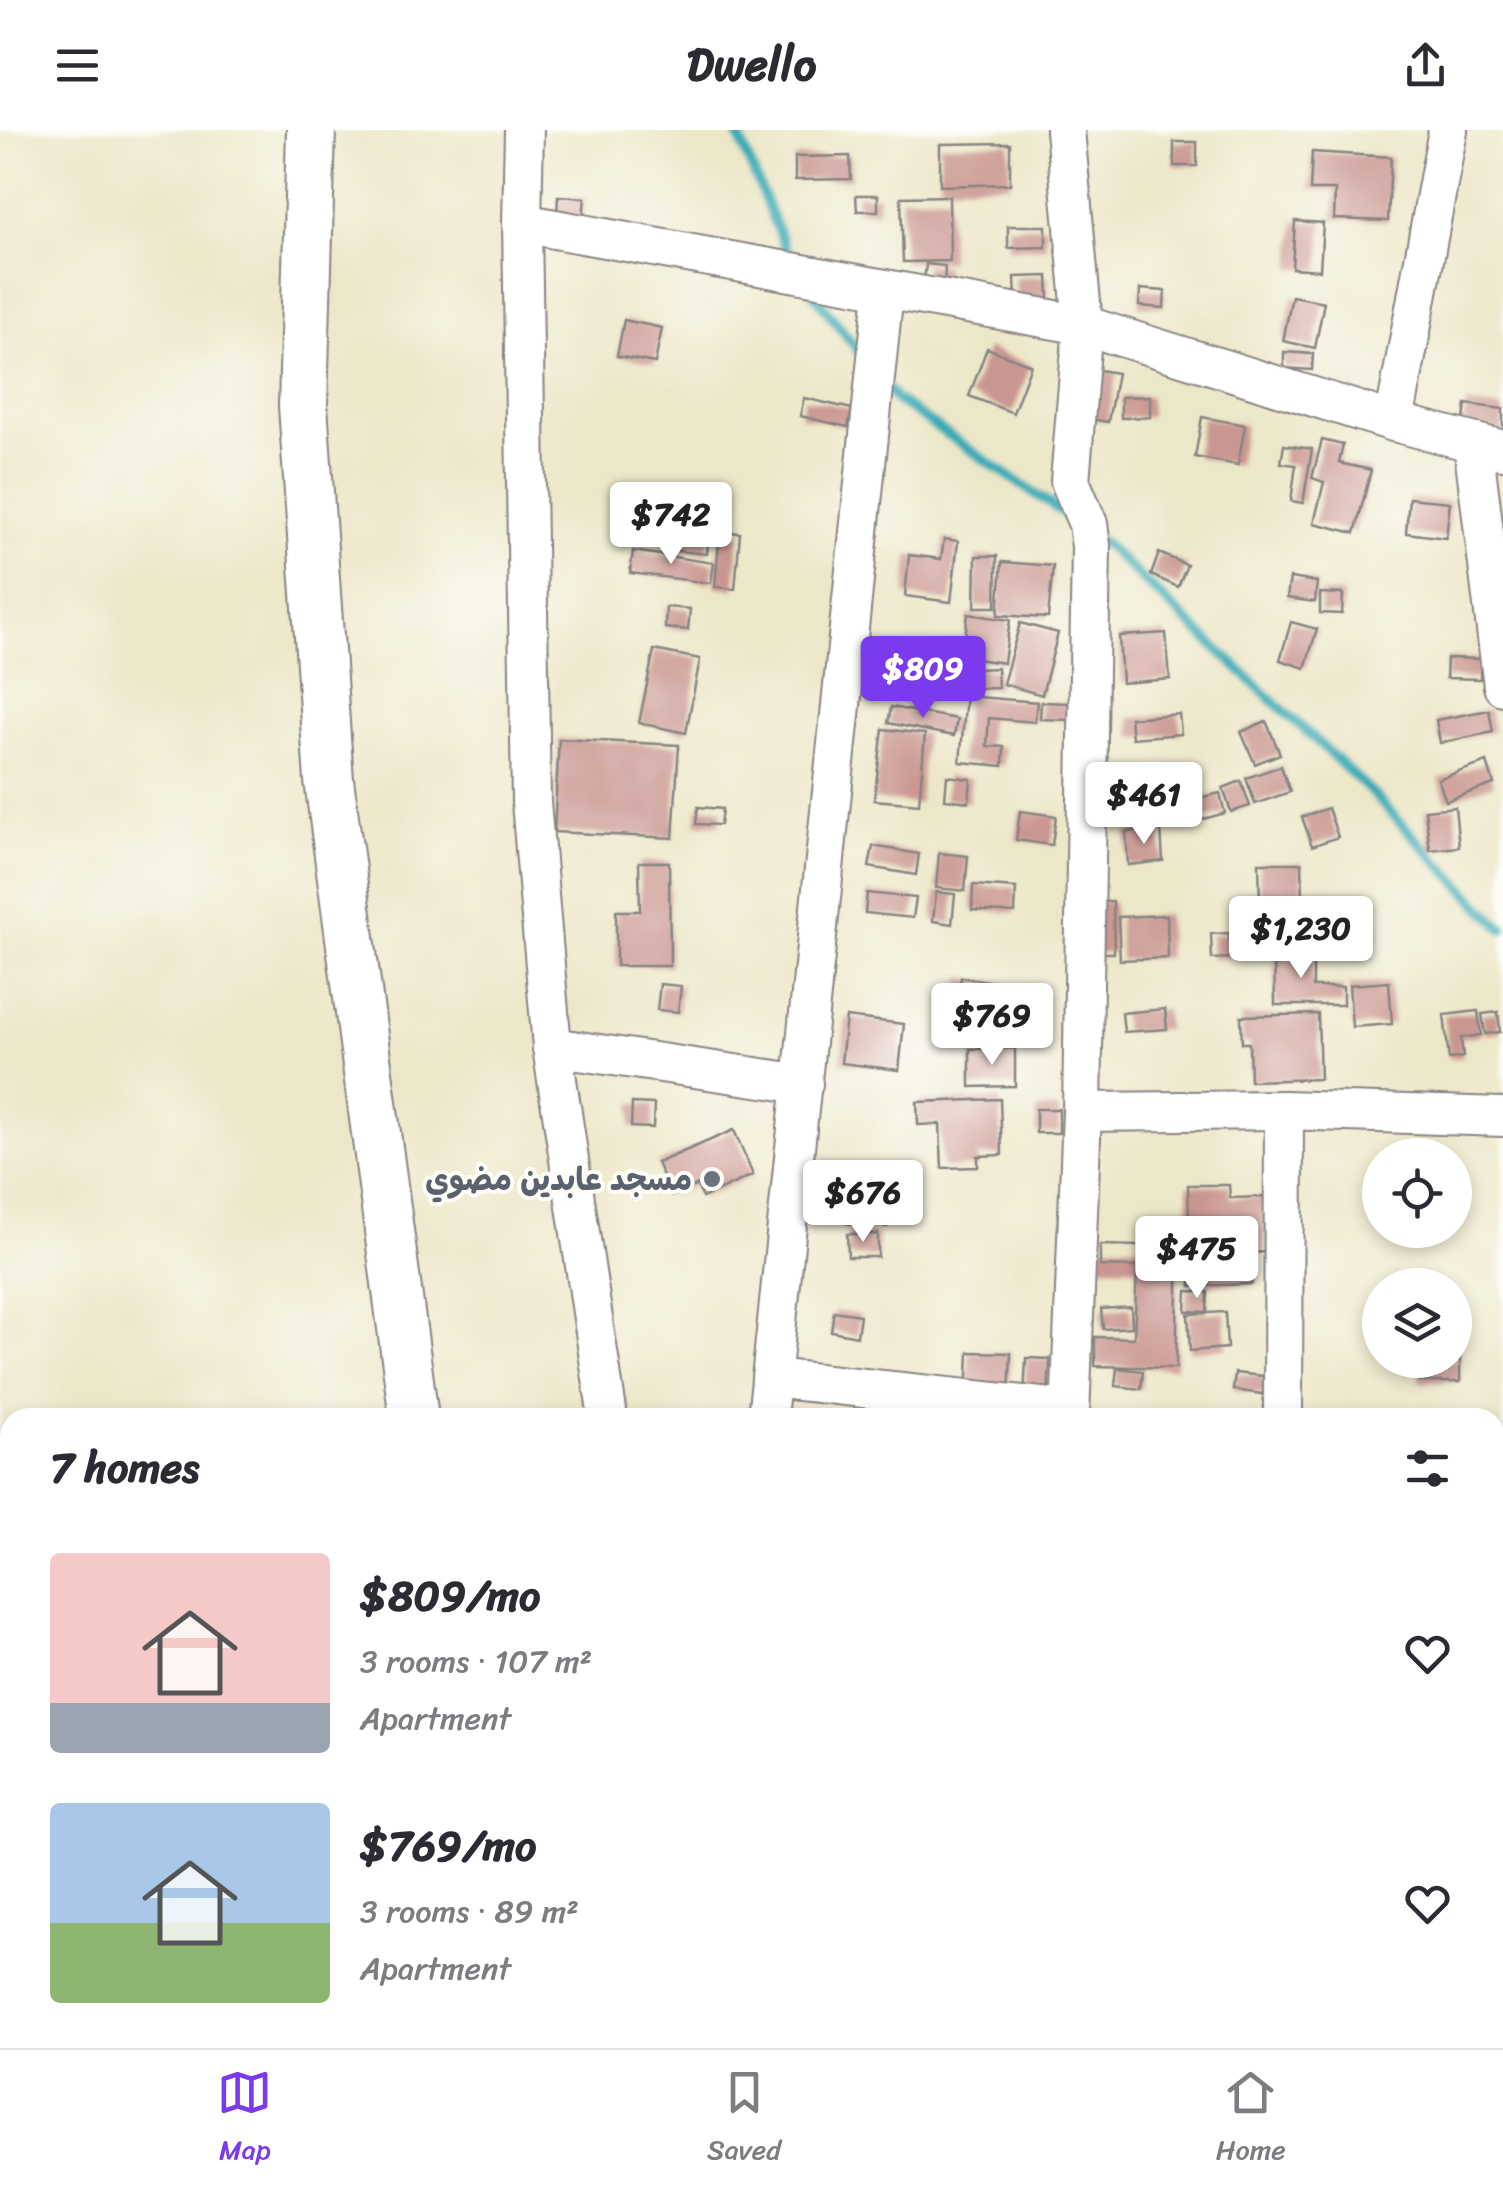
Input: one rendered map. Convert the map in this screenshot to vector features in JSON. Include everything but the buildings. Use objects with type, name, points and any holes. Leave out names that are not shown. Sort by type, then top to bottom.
[{"type":"street","points":[[311,130],[303,406],[329,780],[413,1408]]},
{"type":"street","points":[[524,130],[530,802],[552,1047],[606,1408]]},
{"type":"street","points":[[1064,130],[1083,326],[1070,481],[1088,524],[1091,546],[1082,1112],[1070,1408]]},
{"type":"street","points":[[1394,422],[1448,130]]},
{"type":"street","points":[[522,224],[1083,326],[1488,447],[1503,686]]},
{"type":"street","points":[[768,1408],[884,291]]},
{"type":"street","points":[[552,1047],[803,1084]]},
{"type":"street","points":[[1082,1112],[1284,1110],[1503,1116]]},
{"type":"street","points":[[1283,1408],[1284,1110]]},
{"type":"street","points":[[771,1378],[1020,1408]]},
{"type":"waterway","points":[[736,130],[791,262]]},
{"type":"waterway","points":[[807,285],[867,362]]},
{"type":"waterway","points":[[886,387],[895,399],[1072,519]]},
{"type":"waterway","points":[[1101,541],[1367,788],[1503,929]]},
{"type":"place","name":"مسجد عابدين مضوي","points":[[712,1179]]}]
